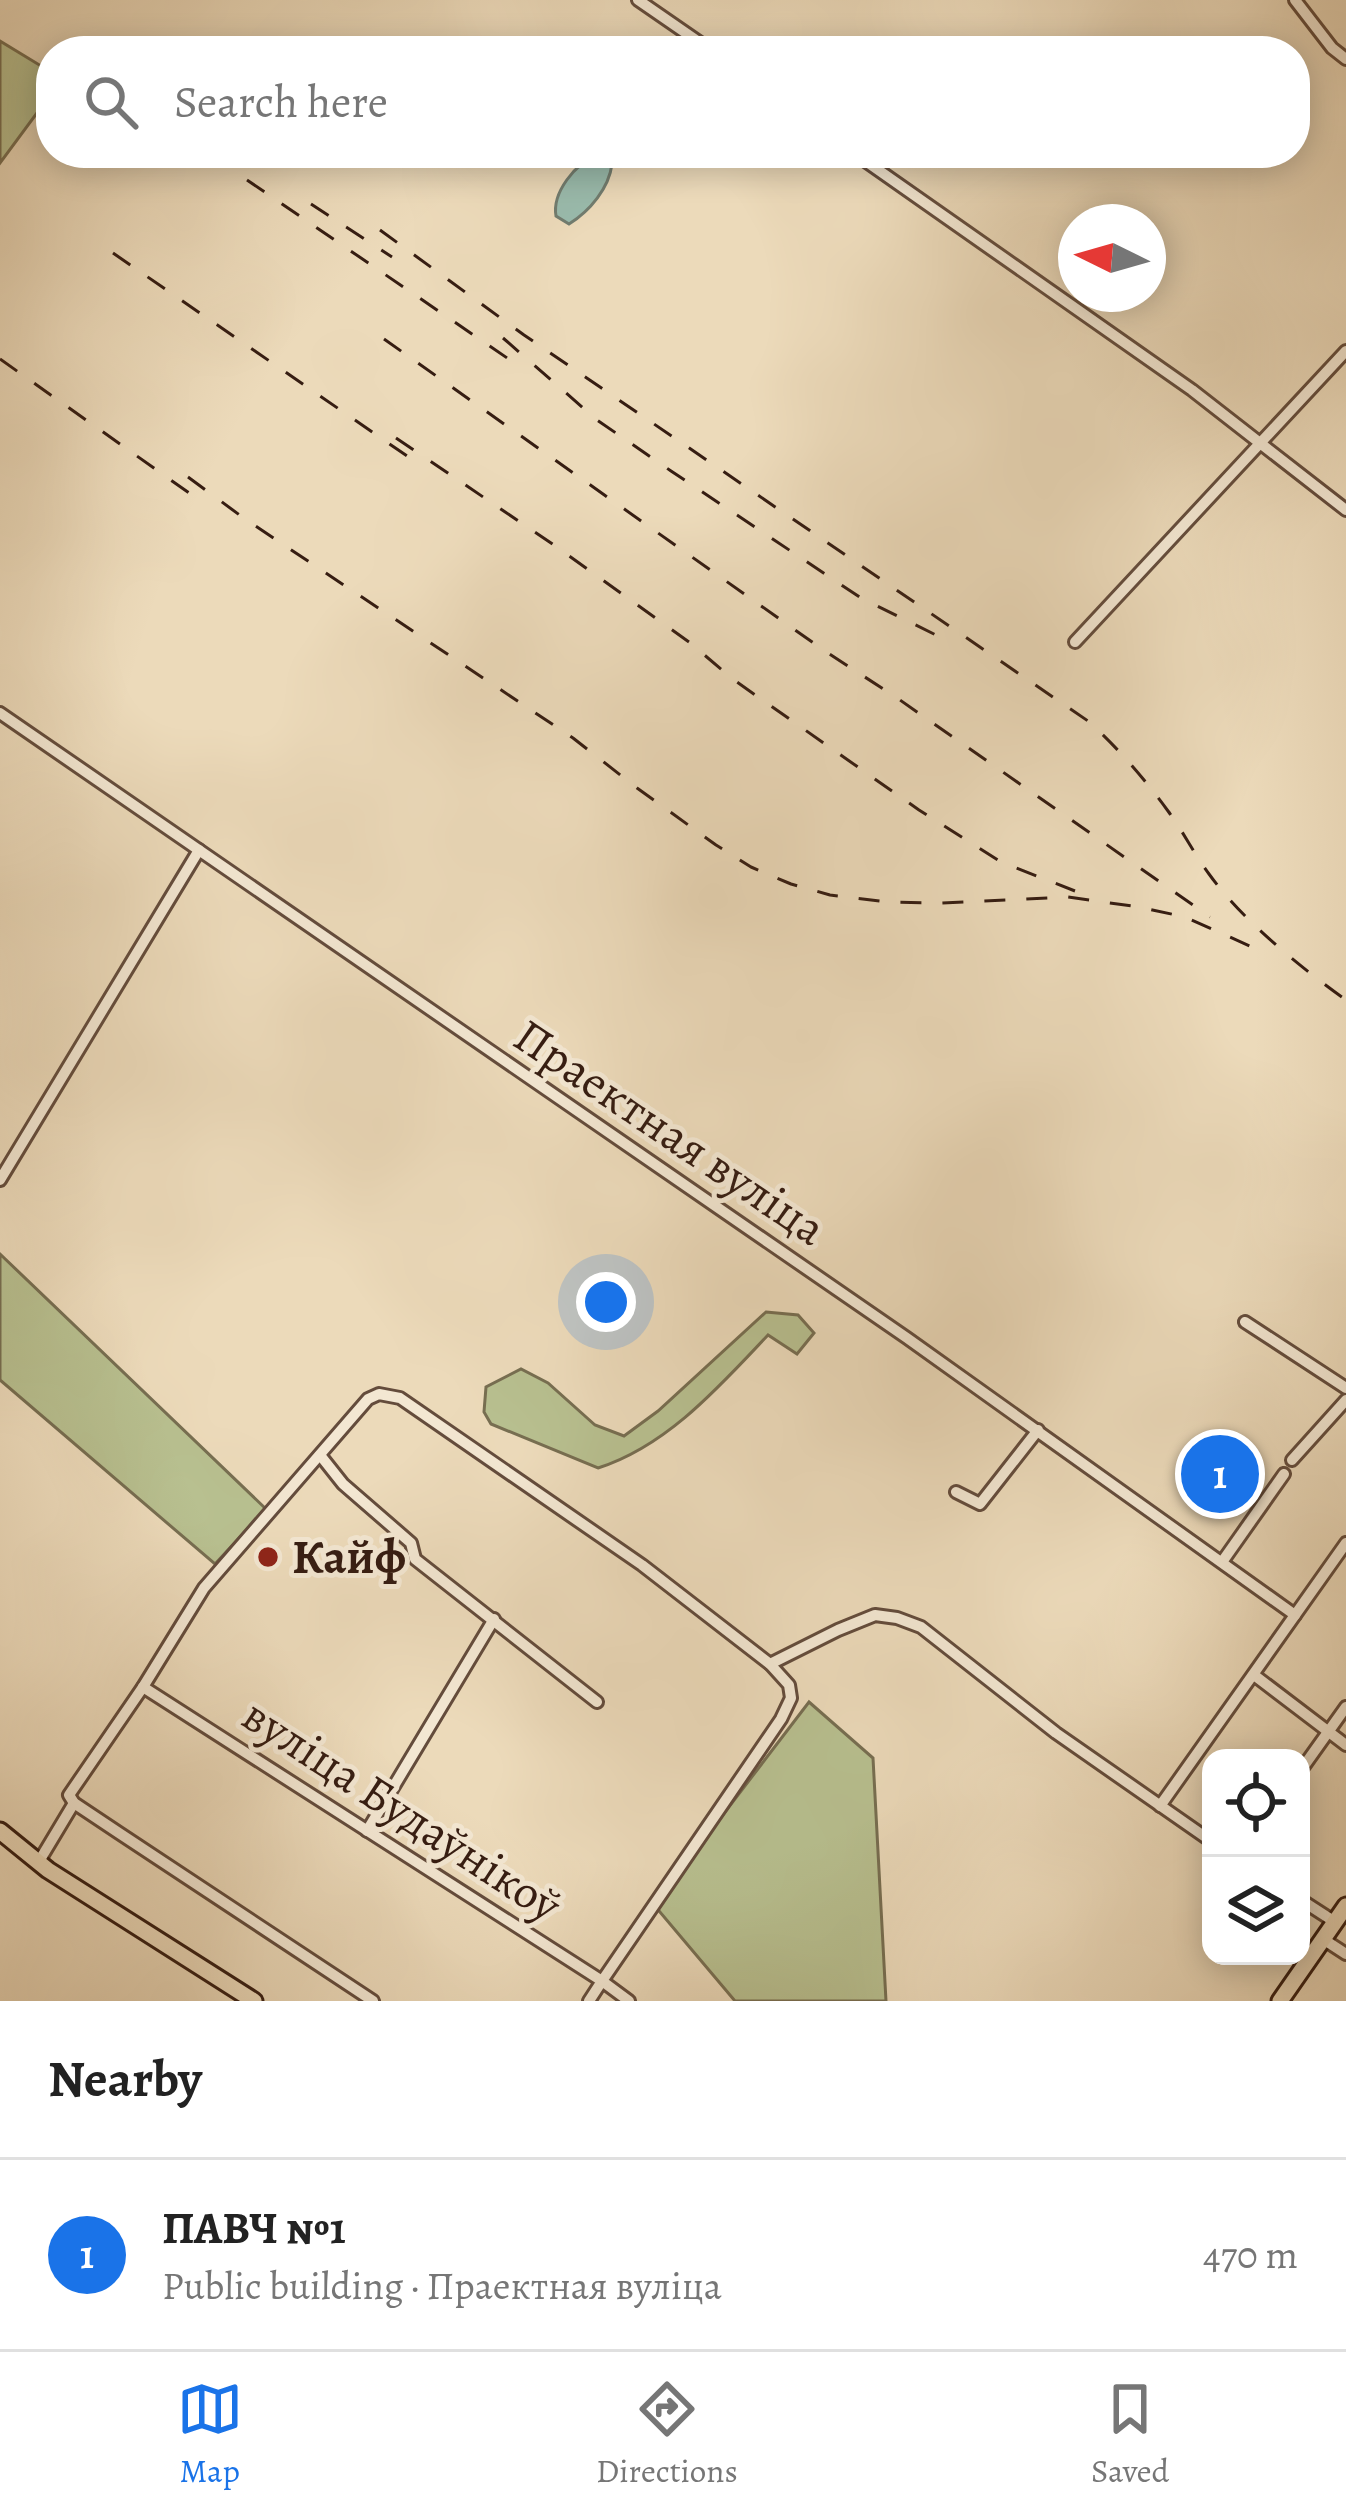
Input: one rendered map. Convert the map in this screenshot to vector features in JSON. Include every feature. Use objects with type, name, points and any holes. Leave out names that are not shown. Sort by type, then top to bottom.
[{"type":"main road","points":[[0,1831],[38,1863],[254,2001]]},
{"type":"main road","points":[[1280,2001],[1346,1906]]},
{"type":"street","points":[[638,0],[690,36]]},
{"type":"street","points":[[1295,0],[1346,59]]},
{"type":"street","points":[[875,168],[1192,391],[1346,510]]},
{"type":"street","points":[[1075,642],[1346,351]]},
{"type":"street","name":"Праектная вуліца","points":[[0,713],[1038,1430],[1295,1615]]},
{"type":"street","points":[[0,1180],[199,850]]},
{"type":"street","points":[[1245,1322],[1346,1388]]},
{"type":"street","points":[[373,2001],[74,1803],[69,1795],[204,1588],[368,1399],[380,1394],[400,1398],[641,1565],[770,1664],[789,1685],[791,1698],[781,1719],[589,2001]]},
{"type":"street","points":[[1292,1460],[1346,1400]]},
{"type":"street","points":[[956,1492],[980,1504],[1038,1430]]},
{"type":"street","points":[[320,1456],[343,1484],[411,1544],[415,1559],[597,1702]]},
{"type":"street","points":[[1222,1562],[1284,1474]]},
{"type":"street","points":[[1160,1806],[1346,1543]]},
{"type":"street","points":[[770,1664],[875,1615],[921,1627],[1056,1733],[1202,1834]]},
{"type":"street","points":[[367,1831],[494,1619]]},
{"type":"street","points":[[1253,1676],[1346,1745]]},
{"type":"street","name":"вуліца Будаўнікоў","points":[[143,1687],[628,2001]]},
{"type":"street","points":[[1310,1758],[1346,1707]]},
{"type":"street","points":[[38,1863],[74,1803]]},
{"type":"street","points":[[1310,1906],[1335,1922]]},
{"type":"street","points":[[1323,1939],[1346,1954]]},
{"type":"green space","points":[[0,41],[36,63],[36,114],[0,163]]},
{"type":"green space","points":[[0,1254],[266,1509],[215,1564],[0,1380]]},
{"type":"green space","points":[[766,1312],[798,1315],[814,1333],[797,1354],[768,1335],[669,1430],[598,1468],[491,1424],[484,1412],[486,1387],[521,1369],[548,1383],[595,1425],[624,1436]]},
{"type":"green space","points":[[809,1702],[873,1758],[886,2001],[735,2001],[654,1905]]},
{"type":"shaded area","points":[[611,168],[603,190],[569,224],[556,216],[556,207],[573,172]]},
{"type":"railway","points":[[247,180],[513,362]]},
{"type":"railway","points":[[311,204],[392,257]]},
{"type":"railway","points":[[380,230],[524,335],[1088,721],[1150,787],[1238,908],[1291,958],[1346,1000]]},
{"type":"railway","points":[[113,253],[407,456]]},
{"type":"railway","points":[[503,338],[597,420],[671,471],[861,598],[942,638]]},
{"type":"railway","points":[[384,339],[1210,917]]},
{"type":"railway","points":[[0,359],[199,500]]},
{"type":"railway","points":[[396,438],[554,545],[919,810],[1001,862],[1075,891]]},
{"type":"railway","points":[[188,477],[573,738],[751,867],[830,895],[887,902],[1068,897],[1139,907],[1185,917],[1252,947]]},
{"type":"place","name":"ПАВЧ №1","points":[[1220,1474]]},
{"type":"place","name":"Кайф","points":[[268,1557]]}]
